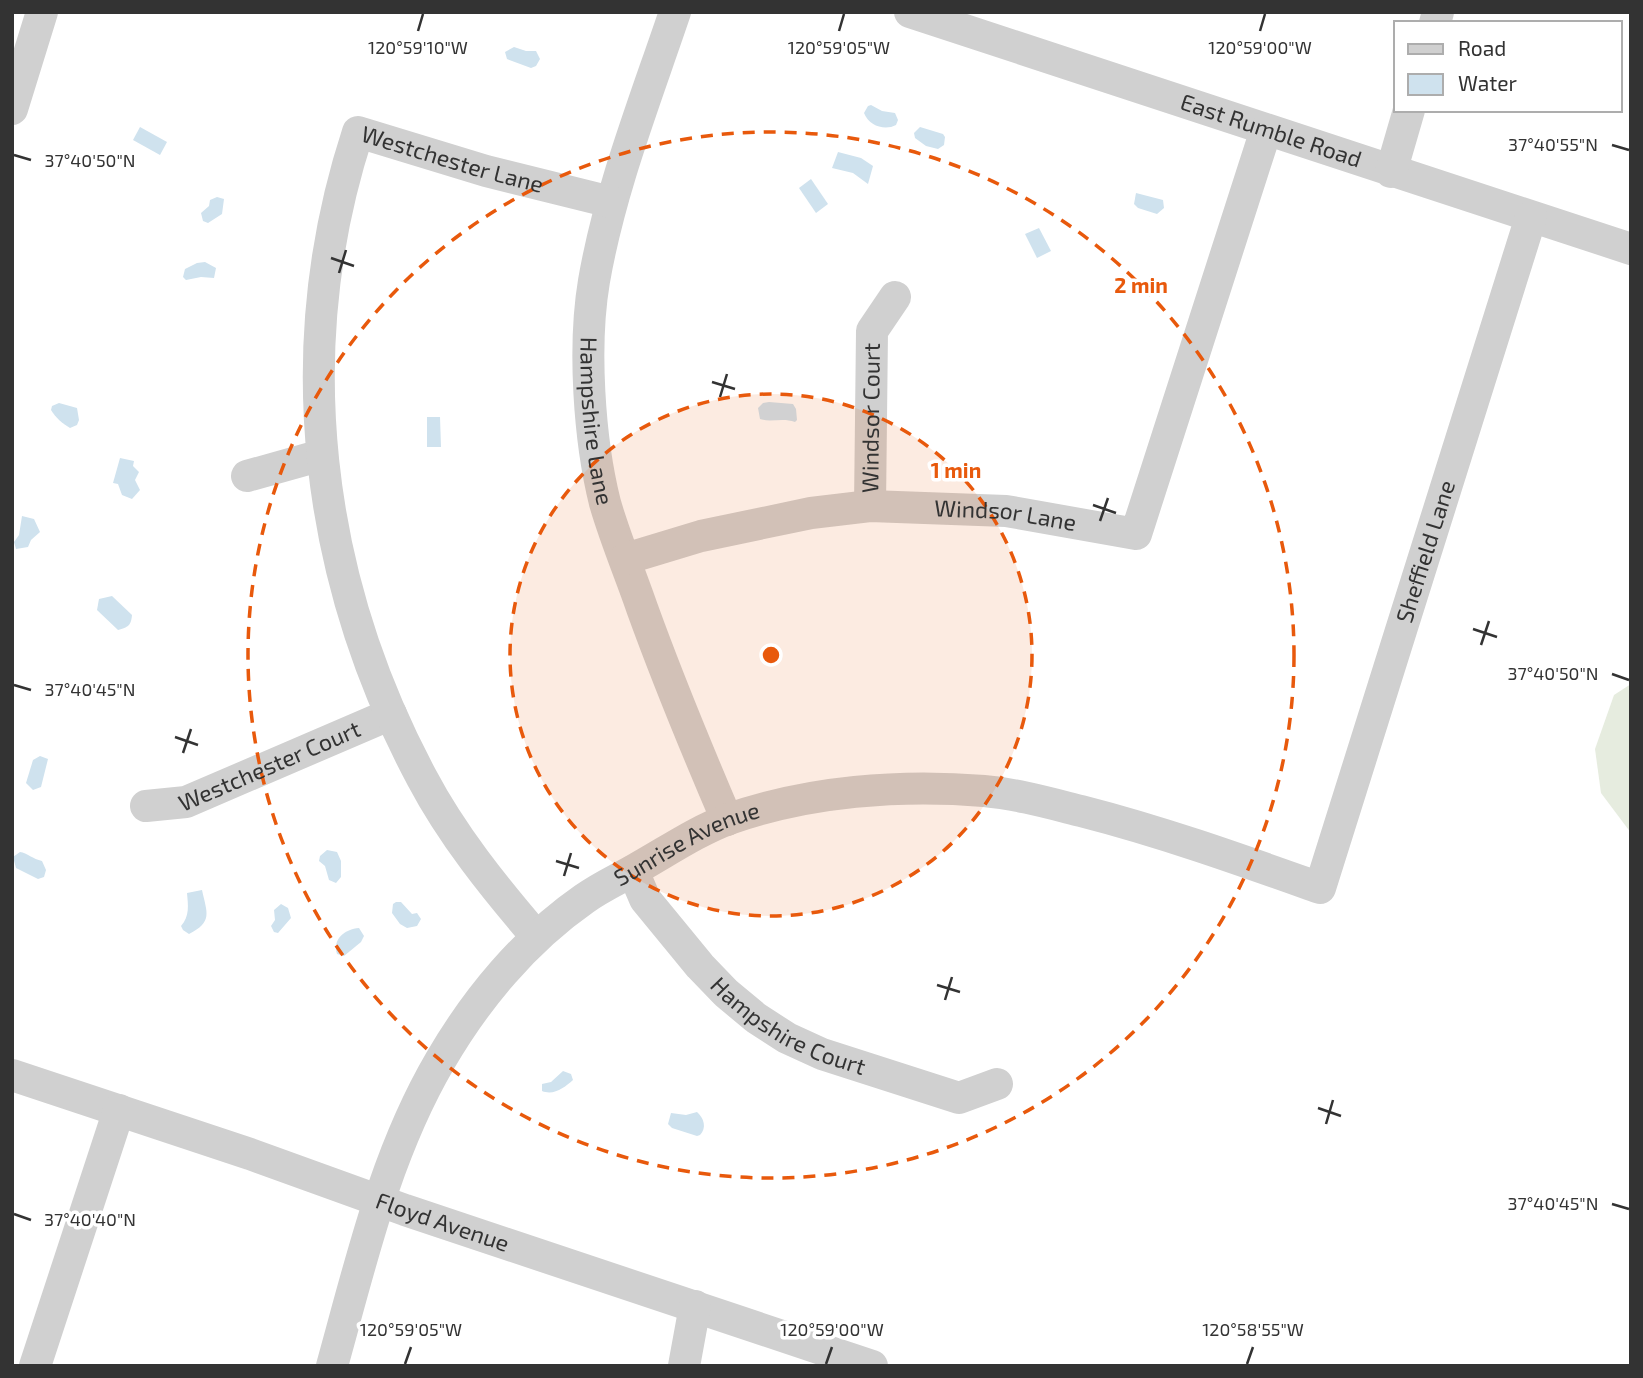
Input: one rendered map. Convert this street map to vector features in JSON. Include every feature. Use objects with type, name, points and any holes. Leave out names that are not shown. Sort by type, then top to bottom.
[{"type":"street","points":[[12,109],[21,46],[42,12]]},
{"type":"street","name":"Hampshire Lane","points":[[675,12],[611,202],[593,283],[589,350],[593,443],[606,504],[625,559],[674,695],[727,820]]},
{"type":"street","name":"East Rumble Road","points":[[911,12],[1631,249]]},
{"type":"street","points":[[1391,172],[1408,112]]},
{"type":"street","name":"Windsor Lane","points":[[625,559],[722,531],[811,513],[870,506],[1006,511],[1136,534],[1266,130]]},
{"type":"street","name":"Westchester Lane","points":[[536,936],[500,894],[456,835],[422,779],[373,676],[348,598],[335,545],[322,455],[319,412],[322,306],[332,229],[358,132],[486,171],[611,202]]},
{"type":"street","name":"Sheffield Lane","points":[[1320,888],[1531,217]]},
{"type":"street","name":"Windsor Court","points":[[870,506],[872,331],[895,297]]},
{"type":"street","points":[[247,475],[322,455]]},
{"type":"street","name":"Westchester Court","points":[[146,806],[186,802],[391,714]]},
{"type":"street","name":"Sunrise Avenue","points":[[332,1366],[379,1201],[416,1105],[440,1060],[474,1009],[536,936],[586,897],[727,820],[815,798],[861,791],[986,791],[1101,816],[1202,845],[1320,888]]},
{"type":"street","name":"Hampshire Court","points":[[633,871],[645,899],[700,966],[756,1018],[787,1038],[822,1054],[959,1098],[997,1084]]},
{"type":"street","name":"Floyd Avenue","points":[[12,1075],[872,1366]]},
{"type":"street","points":[[35,1366],[119,1110]]},
{"type":"street","points":[[684,1366],[695,1306]]},
{"type":"shaded area","points":[[1631,684],[1631,833],[1601,793],[1595,749],[1614,695]]},
{"type":"water","points":[[514,47],[536,51],[540,59],[536,66],[531,68],[507,59],[505,52]]},
{"type":"water","points":[[871,105],[882,111],[895,113],[898,120],[896,125],[882,127],[873,124],[864,113]]},
{"type":"water","points":[[140,127],[167,142],[160,155],[133,140]]},
{"type":"water","points":[[920,127],[943,134],[944,145],[938,149],[926,146],[915,138],[914,133]]},
{"type":"water","points":[[838,152],[861,158],[873,166],[868,184],[853,173],[832,168]]},
{"type":"water","points":[[811,179],[828,204],[816,213],[799,188]]},
{"type":"water","points":[[1136,193],[1163,200],[1164,208],[1157,214],[1138,208],[1134,204]]},
{"type":"water","points":[[217,197],[224,199],[222,214],[208,223],[203,221],[201,213],[209,206],[210,200]]},
{"type":"water","points":[[1039,228],[1051,251],[1037,258],[1025,234]]},
{"type":"water","points":[[205,262],[216,268],[214,278],[186,280],[183,277],[185,269]]},
{"type":"water","points":[[769,402],[793,404],[797,420],[760,419],[758,408]]},
{"type":"water","points":[[59,403],[77,408],[77,425],[70,428],[55,415],[51,410],[52,406]]},
{"type":"water","points":[[427,417],[440,417],[441,447],[427,447]]},
{"type":"water","points":[[120,458],[134,461],[133,466],[139,472],[135,480],[140,490],[132,499],[122,495],[118,484],[113,483]]},
{"type":"water","points":[[22,516],[34,519],[40,532],[28,547],[16,549],[14,542],[19,535]]},
{"type":"water","points":[[112,596],[132,615],[128,626],[118,630],[97,610],[99,599]]},
{"type":"water","points":[[40,756],[48,759],[41,787],[33,790],[26,783],[33,760]]},
{"type":"water","points":[[327,850],[337,852],[341,861],[341,877],[336,883],[329,880],[325,866],[319,861],[320,856]]},
{"type":"water","points":[[20,852],[42,861],[46,870],[44,877],[38,879],[16,868],[13,857]]},
{"type":"water","points":[[202,890],[205,921],[189,934],[181,926],[187,914],[187,893]]},
{"type":"water","points":[[401,902],[412,914],[417,913],[421,919],[417,926],[407,928],[400,924],[392,913],[393,904]]},
{"type":"water","points":[[281,904],[288,908],[291,918],[278,933],[274,932],[271,926],[275,920],[274,910]]},
{"type":"water","points":[[359,928],[364,936],[361,942],[344,956],[337,954],[338,939],[349,930]]},
{"type":"water","points":[[563,1071],[571,1074],[573,1080],[555,1092],[542,1091],[542,1084],[551,1082]]},
{"type":"water","points":[[697,1112],[704,1123],[700,1135],[672,1128],[668,1124],[671,1113],[686,1115]]}]
